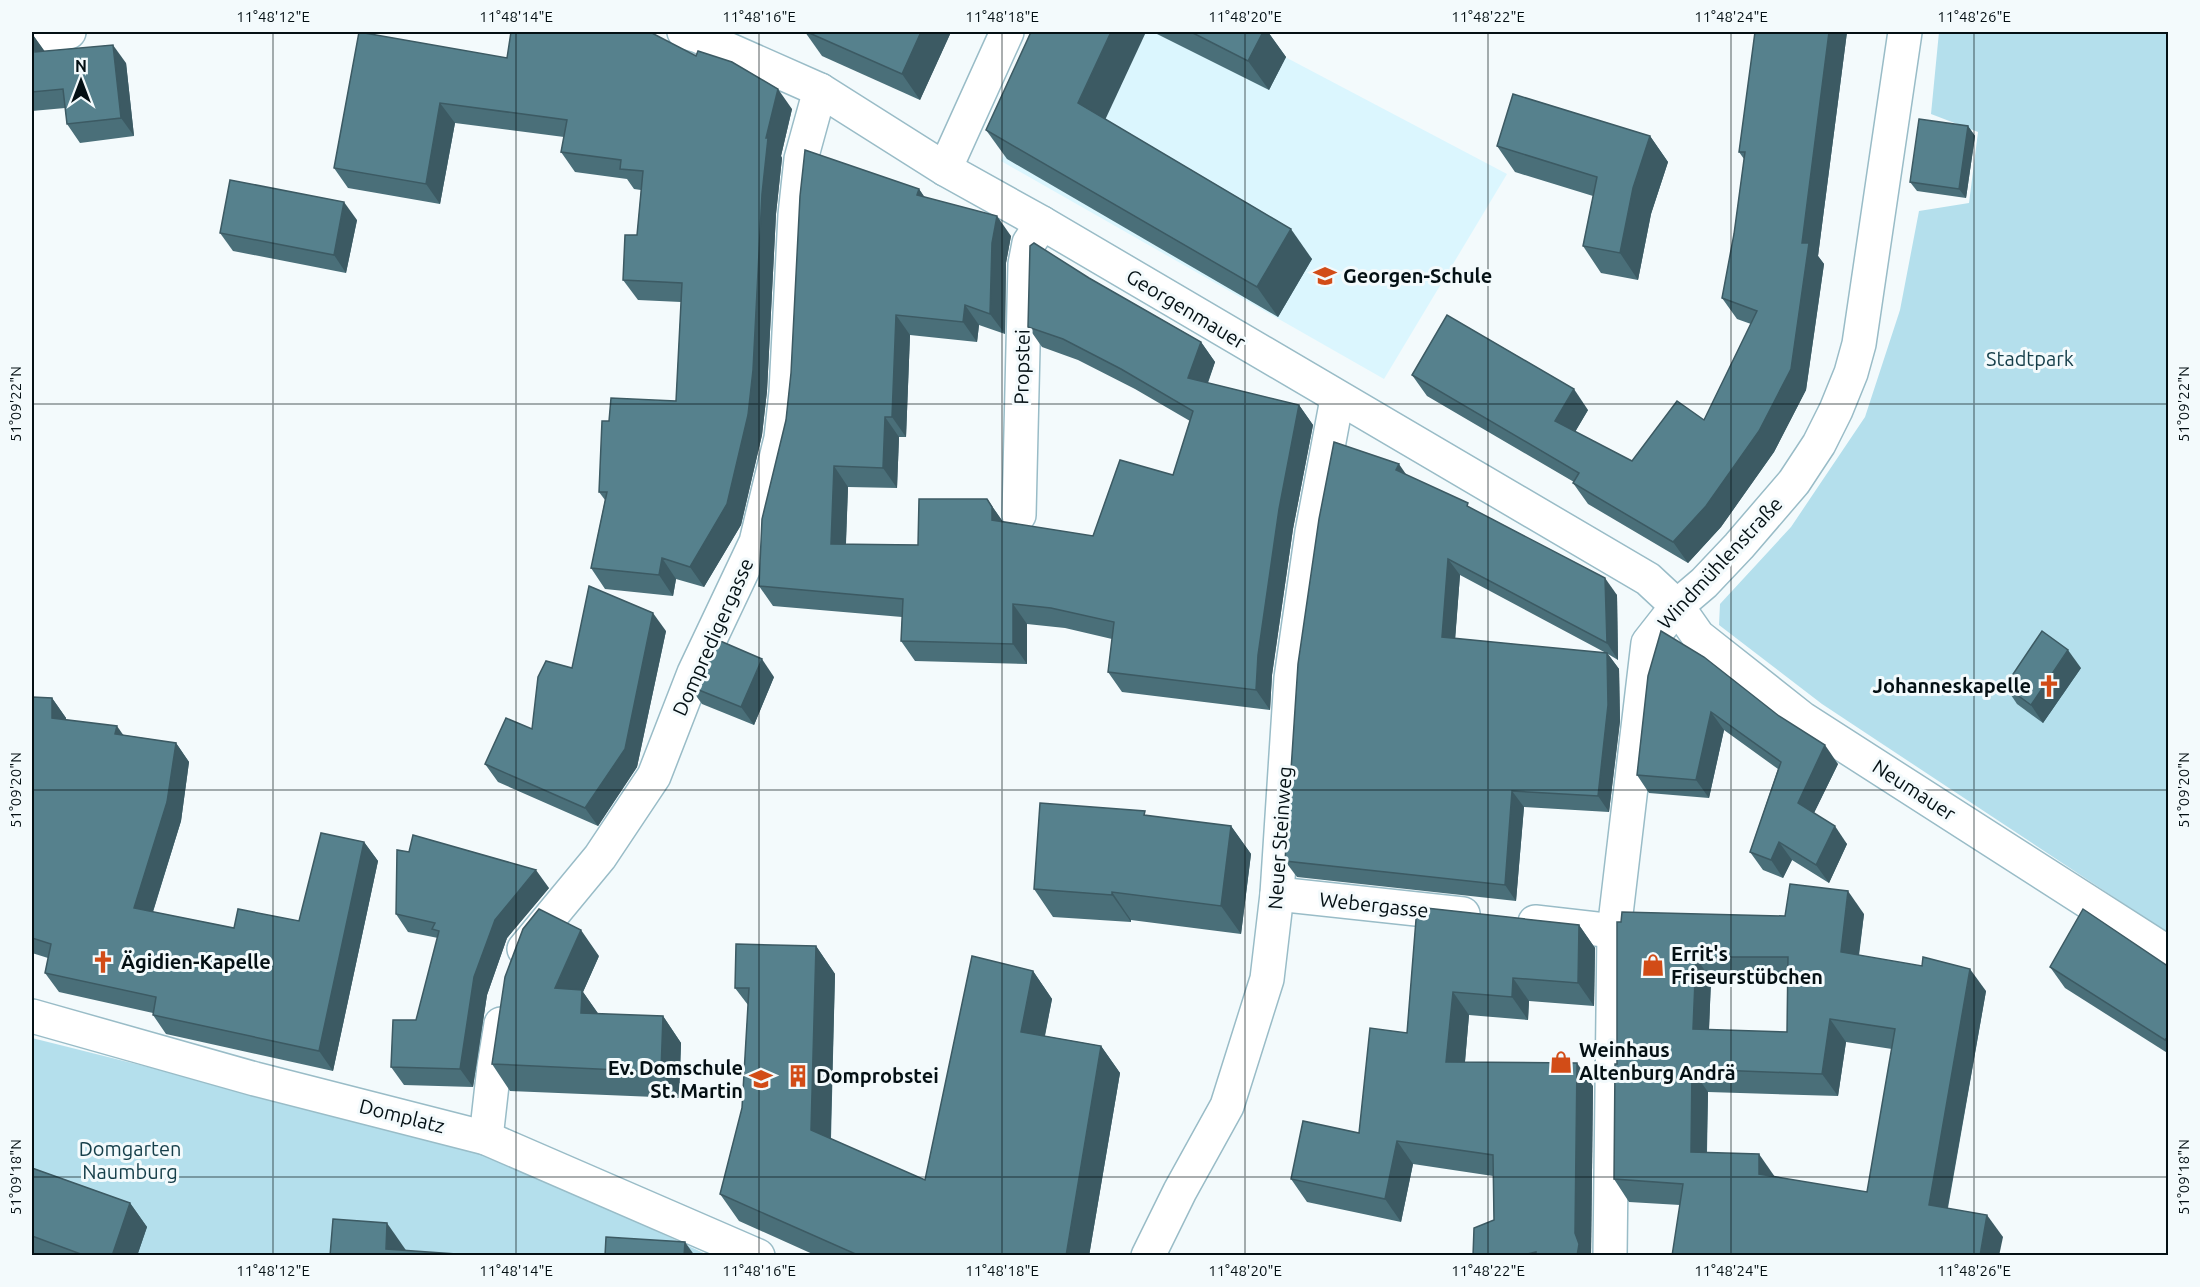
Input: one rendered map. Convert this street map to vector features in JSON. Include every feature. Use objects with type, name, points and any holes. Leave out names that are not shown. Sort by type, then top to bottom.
[{"type":"street","points":[[32,36],[69,32]]},
{"type":"street","name":"Georgenmauer","points":[[684,32],[698,36],[820,90],[945,169],[1042,223],[1337,399],[1648,579],[1677,606]]},
{"type":"street","points":[[945,169],[1007,32]]},
{"type":"street","name":"Windmühlenstraße","points":[[1610,1256],[1614,931],[1648,643],[1677,606],[1704,583],[1739,546],[1794,482],[1819,444],[1851,374],[1866,304],[1905,32]]},
{"type":"street","name":"Dompredigergasse","points":[[486,1138],[494,1067],[509,987],[525,945],[600,857],[654,776],[694,673],[756,543],[781,438],[786,392],[795,215],[801,159],[820,90]]},
{"type":"street","name":"Propstei","points":[[1019,515],[1025,264],[1029,243],[1042,223]]},
{"type":"street","name":"Neuer Steinweg","points":[[1148,1256],[1180,1191],[1227,1106],[1267,979],[1277,894],[1291,678],[1312,532],[1337,399]]},
{"type":"street","name":"Neumauer","points":[[1677,606],[1698,636],[1803,719],[2169,953]]},
{"type":"street","name":"Webergasse","points":[[1277,894],[1614,931]]},
{"type":"street","name":"Domplatz","points":[[32,1016],[255,1079],[486,1138],[758,1256]]},
{"type":"shaded area","name":"Georgen-Schule","points":[[1060,32],[1238,32],[1507,174],[1384,379],[1001,161]]},
{"type":"green space","name":"Stadtpark","points":[[1939,32],[2168,32],[2168,933],[1822,704],[1719,625],[1720,604],[1791,527],[1865,417],[1900,310],[1919,211],[1969,203],[1978,132],[1931,114]]},
{"type":"green space","name":"Domgarten Naumburg","points":[[32,1038],[485,1151],[710,1256],[32,1256]]},
{"type":"building","points":[[359,32],[507,58],[511,32],[650,32],[696,56],[698,51],[732,62],[778,89],[766,138],[768,138],[762,194],[753,370],[748,415],[727,504],[690,567],[662,558],[659,575],[591,568],[607,492],[599,492],[602,421],[609,421],[611,398],[676,401],[682,283],[623,280],[625,235],[637,235],[643,171],[620,169],[621,160],[561,152],[567,120],[440,103],[426,184],[334,168]]},
{"type":"building","points":[[807,32],[921,32],[902,74]]},
{"type":"building","points":[[1031,32],[1111,32],[1078,103],[1291,229],[1257,287],[986,130]]},
{"type":"building","points":[[1191,32],[1263,32],[1248,61]]},
{"type":"building","points":[[1755,32],[1829,32],[1802,243],[1809,243],[1791,369],[1759,431],[1706,506],[1673,542],[1573,483],[1579,473],[1412,375],[1447,315],[1574,389],[1555,421],[1632,461],[1677,401],[1704,420],[1757,311],[1722,298],[1734,234],[1745,152],[1739,152]]},
{"type":"building","points":[[32,35],[35,52],[113,45],[121,118],[67,124],[63,89],[32,92]]},
{"type":"building","points":[[1513,94],[1650,136],[1633,188],[1620,253],[1583,246],[1597,177],[1497,146]]},
{"type":"building","points":[[1919,119],[1968,126],[1959,189],[1910,182]]},
{"type":"building","points":[[805,150],[919,189],[917,195],[997,216],[992,243],[990,314],[965,305],[963,322],[896,315],[892,417],[885,417],[883,468],[834,466],[831,544],[918,545],[919,499],[987,499],[992,507],[992,520],[1093,536],[1120,460],[1173,475],[1193,411],[1121,369],[1063,339],[1028,327],[1030,246],[1034,243],[1089,278],[1201,342],[1188,378],[1299,405],[1279,509],[1258,655],[1256,690],[1108,672],[1114,622],[1051,608],[1013,604],[1013,644],[901,641],[903,599],[759,586],[762,519],[786,420],[791,373],[800,196]]},
{"type":"building","points":[[230,180],[344,202],[334,255],[220,233]]},
{"type":"building","points":[[1334,442],[1399,464],[1396,470],[1468,503],[1467,506],[1605,578],[1607,643],[1448,559],[1442,637],[1607,653],[1608,705],[1598,796],[1512,791],[1505,885],[1285,861],[1298,664],[1319,519]]},
{"type":"building","points":[[589,586],[653,613],[625,749],[585,808],[485,764],[506,718],[532,729],[538,677],[546,661],[572,668]]},
{"type":"building","points":[[1661,631],[1704,657],[1779,716],[1825,745],[1798,803],[1835,826],[1816,865],[1779,842],[1771,860],[1750,852],[1781,762],[1711,712],[1696,780],[1637,775],[1648,676]]},
{"type":"building","points":[[2042,631],[2068,650],[2031,705],[2005,686]]},
{"type":"building","points":[[711,637],[762,659],[741,707],[689,686]]},
{"type":"building","points":[[32,697],[52,698],[52,718],[117,726],[115,734],[176,743],[167,802],[134,908],[234,928],[238,909],[299,921],[321,833],[364,842],[319,1051],[153,1015],[156,997],[45,973],[51,944],[32,938]]},
{"type":"building","points":[[1040,803],[1145,811],[1144,815],[1231,826],[1221,906],[1112,892],[1112,895],[1034,889]]},
{"type":"building","points":[[413,835],[536,870],[495,920],[474,977],[460,1069],[391,1067],[393,1020],[416,1020],[439,931],[432,929],[435,923],[396,914],[397,850],[409,852]]},
{"type":"building","points":[[1790,884],[1848,891],[1841,952],[1922,966],[1923,957],[1970,969],[1929,1205],[1987,1215],[1980,1256],[1672,1256],[1683,1184],[1614,1179],[1617,922],[1621,922],[1622,912],[1785,916]],"holes":[[[1696,957],[1788,957],[1787,1032],[1693,1029]],[[1830,1019],[1895,1029],[1867,1192],[1759,1174],[1759,1154],[1691,1152],[1692,1069],[1822,1074]]]},
{"type":"building","points":[[1417,907],[1579,925],[1578,983],[1513,978],[1512,997],[1453,992],[1446,1062],[1577,1063],[1575,1233],[1579,1244],[1577,1256],[1536,1256],[1536,1252],[1518,1256],[1473,1256],[1474,1228],[1494,1220],[1493,1155],[1397,1141],[1385,1199],[1291,1179],[1303,1121],[1359,1133],[1370,1028],[1407,1033]]},
{"type":"building","points":[[539,909],[581,930],[555,988],[582,990],[581,1013],[663,1016],[661,1072],[492,1064],[505,977],[523,929]]},
{"type":"building","points":[[2083,909],[2169,967],[2169,1035],[2165,1040],[2050,967]]},
{"type":"building","points":[[736,944],[816,946],[811,1130],[925,1180],[972,956],[1033,971],[1021,1032],[1101,1046],[1066,1256],[860,1256],[720,1194],[742,1108],[749,988],[735,988]]},
{"type":"building","points":[[32,1168],[130,1203],[112,1256],[86,1256],[32,1236]]},
{"type":"building","points":[[333,1219],[387,1223],[386,1249],[485,1256],[330,1256]]},
{"type":"building","points":[[606,1237],[685,1242],[684,1256],[605,1256]]},
{"type":"place","name":"Georgen-Schule","points":[[1325,276]]},
{"type":"place","name":"Johanneskapelle","points":[[2049,686]]},
{"type":"place","name":"Ägidien-Kapelle","points":[[103,962]]},
{"type":"place","name":"Errit's Friseurstübchen","points":[[1653,965]]},
{"type":"place","name":"Weinhaus Altenburg Andrä","points":[[1561,1062]]},
{"type":"place","name":"Domprobstei","points":[[798,1076]]},
{"type":"place","name":"Ev. Domschule St. Martin","points":[[761,1079]]}]
